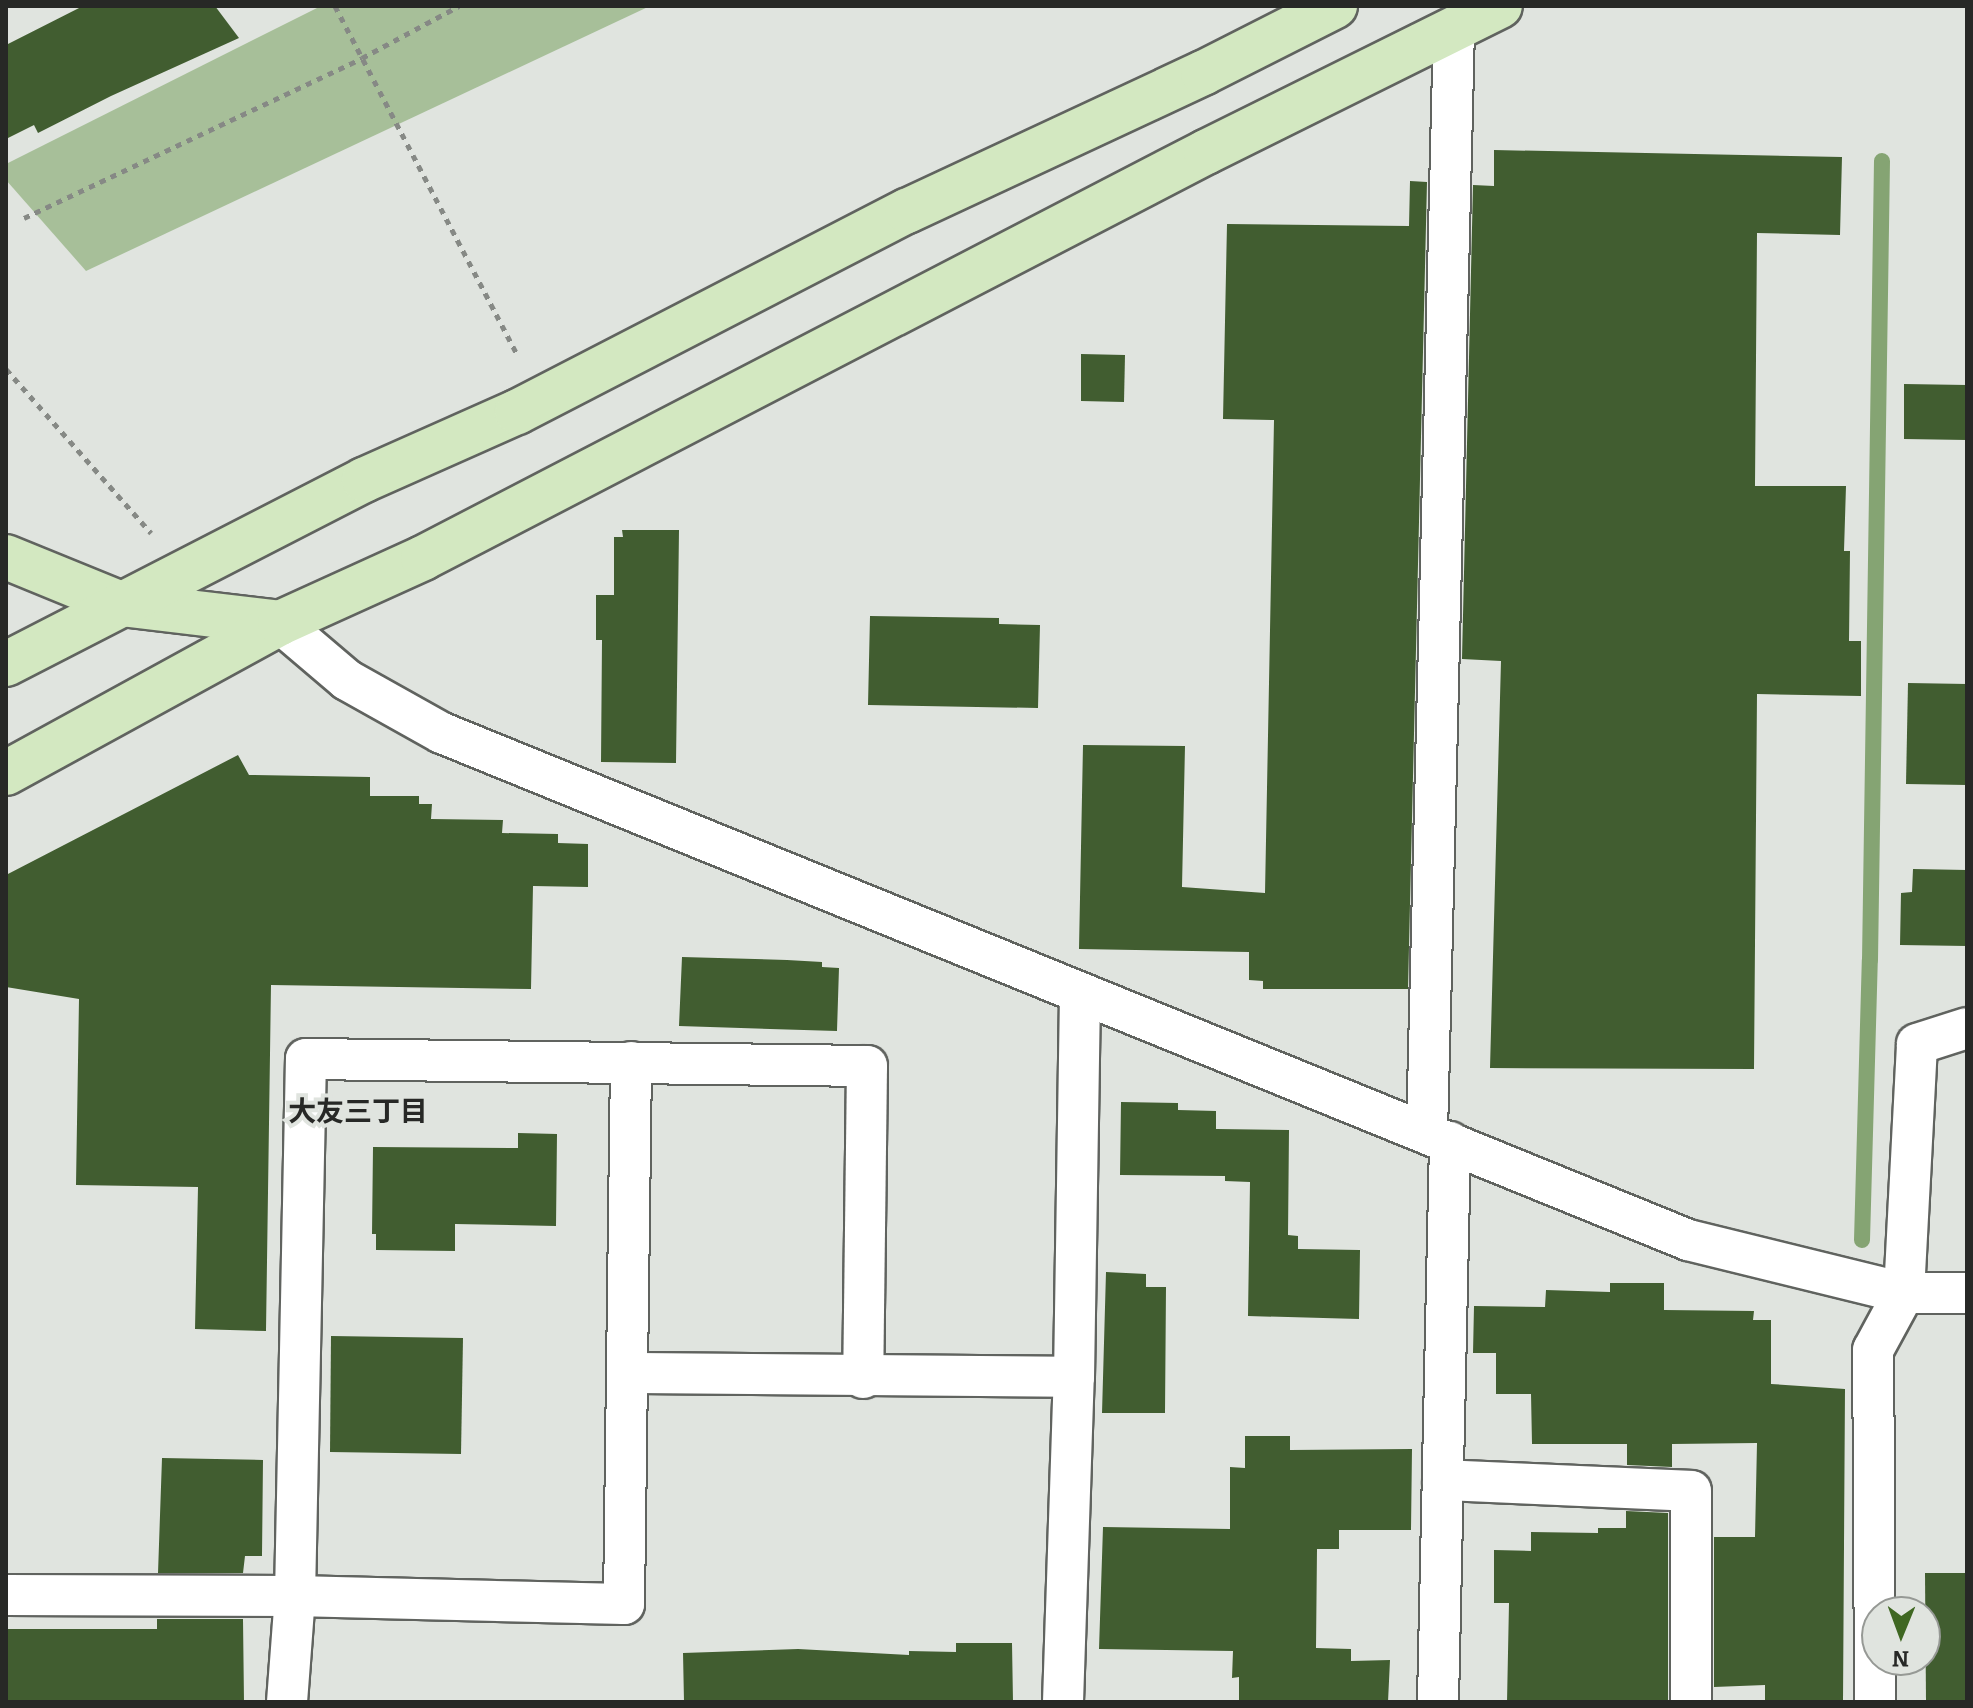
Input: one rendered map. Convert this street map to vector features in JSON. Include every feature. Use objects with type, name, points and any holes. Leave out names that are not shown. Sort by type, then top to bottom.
[{"type":"street","points":[[6,664],[364,480],[540,400],[907,211],[1203,73],[1335,6]]},
{"type":"street","points":[[6,773],[280,623],[423,558],[1206,152],[1500,6]]},
{"type":"street","points":[[1438,1702],[1443,1480],[1439,1137],[1454,29]]},
{"type":"street","points":[[6,557],[121,604],[280,623],[347,680],[442,733],[1688,1240],[1904,1293],[1967,1293]]},
{"type":"street","points":[[1063,1702],[1074,1377],[1080,993]]},
{"type":"street","points":[[1875,1702],[1873,1350],[1904,1293],[1917,1044],[1967,1028]]},
{"type":"street","points":[[287,1702],[295,1596],[306,1059],[867,1066],[863,1378]]},
{"type":"street","points":[[6,1595],[295,1596],[624,1604],[631,1062]]},
{"type":"street","points":[[629,1373],[863,1378],[1074,1377]]},
{"type":"street","points":[[1443,1480],[1691,1491],[1691,1702]]},
{"type":"path","points":[[335,6],[540,400]]},
{"type":"path","points":[[24,218],[362,58],[459,6]]},
{"type":"path","points":[[6,369],[185,571]]},
{"type":"green space","points":[[321,6],[650,6],[86,271],[6,180],[6,164]]},
{"type":"building","points":[[83,6],[215,6],[239,38],[38,133],[34,125],[6,139],[6,45]]},
{"type":"building","points":[[1494,150],[1842,157],[1840,235],[1757,233],[1755,486],[1846,486],[1844,551],[1850,551],[1849,641],[1861,641],[1861,696],[1757,694],[1754,1069],[1490,1068],[1501,661],[1462,659],[1473,185],[1494,186]]},
{"type":"building","points":[[1410,181],[1427,182],[1408,989],[1263,989],[1263,981],[1249,980],[1249,952],[1079,949],[1083,745],[1185,746],[1182,887],[1265,893],[1274,420],[1223,419],[1227,224],[1409,226]]},
{"type":"building","points":[[1081,354],[1125,355],[1124,402],[1081,401]]},
{"type":"building","points":[[1904,384],[1967,385],[1967,440],[1904,439]]},
{"type":"building","points":[[622,530],[679,530],[676,763],[601,762],[602,640],[596,640],[596,595],[614,595],[614,537],[623,537]]},
{"type":"building","points":[[870,616],[999,618],[999,624],[1040,625],[1038,708],[868,705]]},
{"type":"building","points":[[1908,683],[1967,684],[1967,785],[1906,784]]},
{"type":"building","points":[[238,755],[249,775],[370,777],[370,796],[419,796],[419,804],[432,804],[431,819],[503,820],[502,833],[558,834],[558,843],[588,844],[588,887],[533,886],[531,989],[271,985],[266,1331],[195,1329],[198,1187],[76,1185],[79,999],[6,987],[6,875]]},
{"type":"building","points":[[1913,869],[1967,870],[1967,946],[1900,945],[1901,893],[1912,892]]},
{"type":"building","points":[[682,957],[822,962],[822,967],[839,968],[837,1031],[679,1026]]},
{"type":"building","points":[[1121,1102],[1178,1103],[1178,1110],[1216,1111],[1216,1129],[1289,1130],[1288,1235],[1298,1236],[1298,1249],[1360,1250],[1359,1319],[1248,1316],[1250,1182],[1225,1181],[1225,1176],[1120,1175]]},
{"type":"building","points":[[518,1133],[557,1134],[556,1226],[455,1224],[455,1251],[376,1250],[376,1234],[372,1234],[373,1147],[518,1148]]},
{"type":"building","points":[[1106,1272],[1146,1274],[1146,1287],[1166,1287],[1165,1413],[1102,1413]]},
{"type":"building","points":[[1610,1283],[1664,1283],[1664,1310],[1754,1311],[1753,1320],[1771,1320],[1771,1384],[1845,1389],[1843,1702],[1765,1702],[1765,1685],[1714,1687],[1714,1537],[1755,1537],[1757,1443],[1672,1444],[1672,1467],[1627,1465],[1627,1444],[1532,1444],[1531,1394],[1496,1394],[1496,1353],[1473,1353],[1474,1306],[1545,1307],[1546,1290],[1610,1292]]},
{"type":"building","points":[[331,1336],[463,1338],[461,1454],[330,1452]]},
{"type":"building","points":[[1245,1436],[1290,1436],[1290,1450],[1412,1449],[1411,1530],[1339,1530],[1339,1549],[1317,1549],[1316,1648],[1351,1649],[1351,1661],[1390,1660],[1388,1702],[1239,1702],[1239,1677],[1232,1678],[1233,1651],[1099,1649],[1103,1527],[1230,1529],[1230,1467],[1245,1468]]},
{"type":"building","points":[[162,1458],[263,1460],[262,1556],[245,1556],[243,1573],[158,1573]]},
{"type":"building","points":[[1626,1511],[1668,1513],[1668,1702],[1507,1702],[1509,1603],[1494,1603],[1494,1550],[1531,1551],[1531,1532],[1598,1533],[1598,1528],[1626,1528]]},
{"type":"building","points":[[1925,1573],[1967,1573],[1967,1702],[1926,1702],[1926,1676],[1941,1676],[1941,1596],[1925,1596]]},
{"type":"building","points":[[157,1619],[243,1619],[244,1702],[6,1702],[6,1629],[157,1629]]},
{"type":"building","points":[[956,1643],[1012,1643],[1013,1702],[684,1702],[683,1653],[798,1649],[909,1655],[909,1651],[956,1652]]},
{"type":"waterway","points":[[1862,1240],[1870,960],[1882,161]]},
{"type":"district","name":"大友三丁目","points":[[358,1112]]}]
